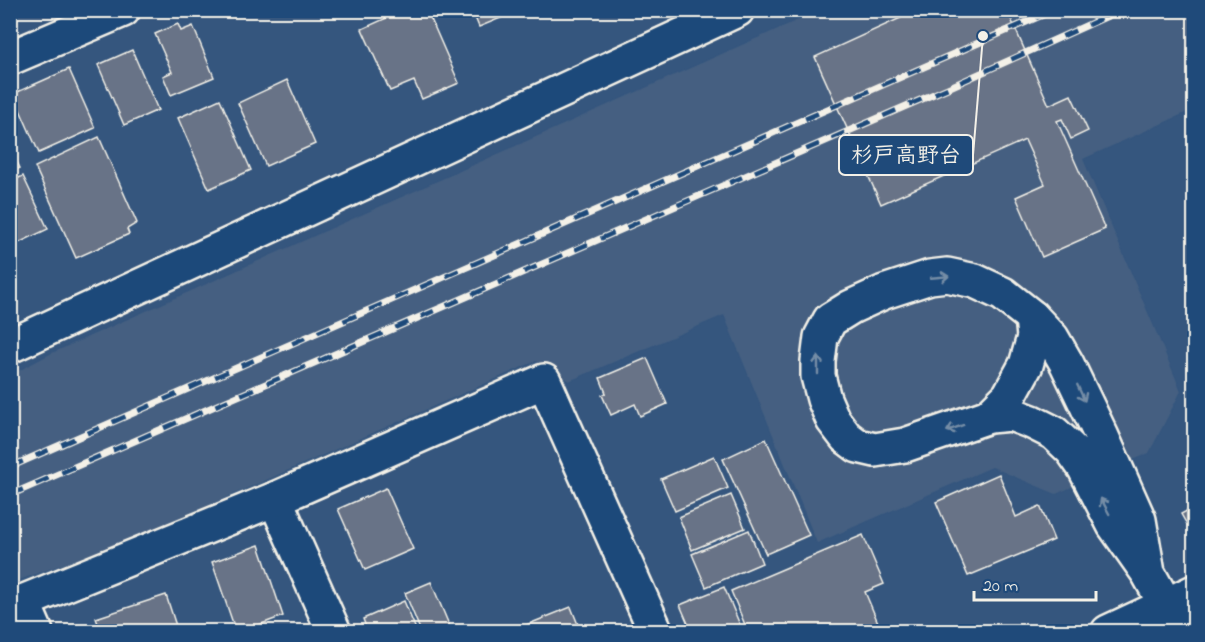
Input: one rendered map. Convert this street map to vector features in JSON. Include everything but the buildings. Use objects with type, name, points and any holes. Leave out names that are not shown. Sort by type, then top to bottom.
[{"type":"street","points":[[10,58],[123,10]]},
{"type":"street","points":[[10,346],[728,13]]},
{"type":"street","points":[[1108,632],[1181,610],[1148,573],[1114,525],[1084,467],[1072,450],[1054,433],[1011,414],[989,416],[905,446],[875,450],[858,446],[846,438],[833,420],[824,399],[818,361],[821,337],[830,320],[851,307],[884,292],[930,277],[947,275],[975,281],[1003,294],[1032,317],[1052,338],[1102,437],[1139,520],[1148,573]]},
{"type":"street","points":[[989,416],[1009,396],[1026,364],[1034,337],[1032,317]]},
{"type":"street","points":[[23,614],[275,499],[544,381],[656,632]]},
{"type":"street","points":[[275,499],[334,632]]},
{"type":"shaded area","points":[[818,11],[1194,11],[1194,109],[1083,159],[1181,391],[1149,453],[1056,494],[992,467],[817,543],[724,315],[569,381],[536,361],[130,540],[11,583],[11,375],[52,353]]},
{"type":"railway","points":[[10,467],[1054,10]]},
{"type":"railway","points":[[10,495],[950,87],[1121,10]]},
{"type":"place","name":"杉戸高野台","points":[[983,36]]}]
